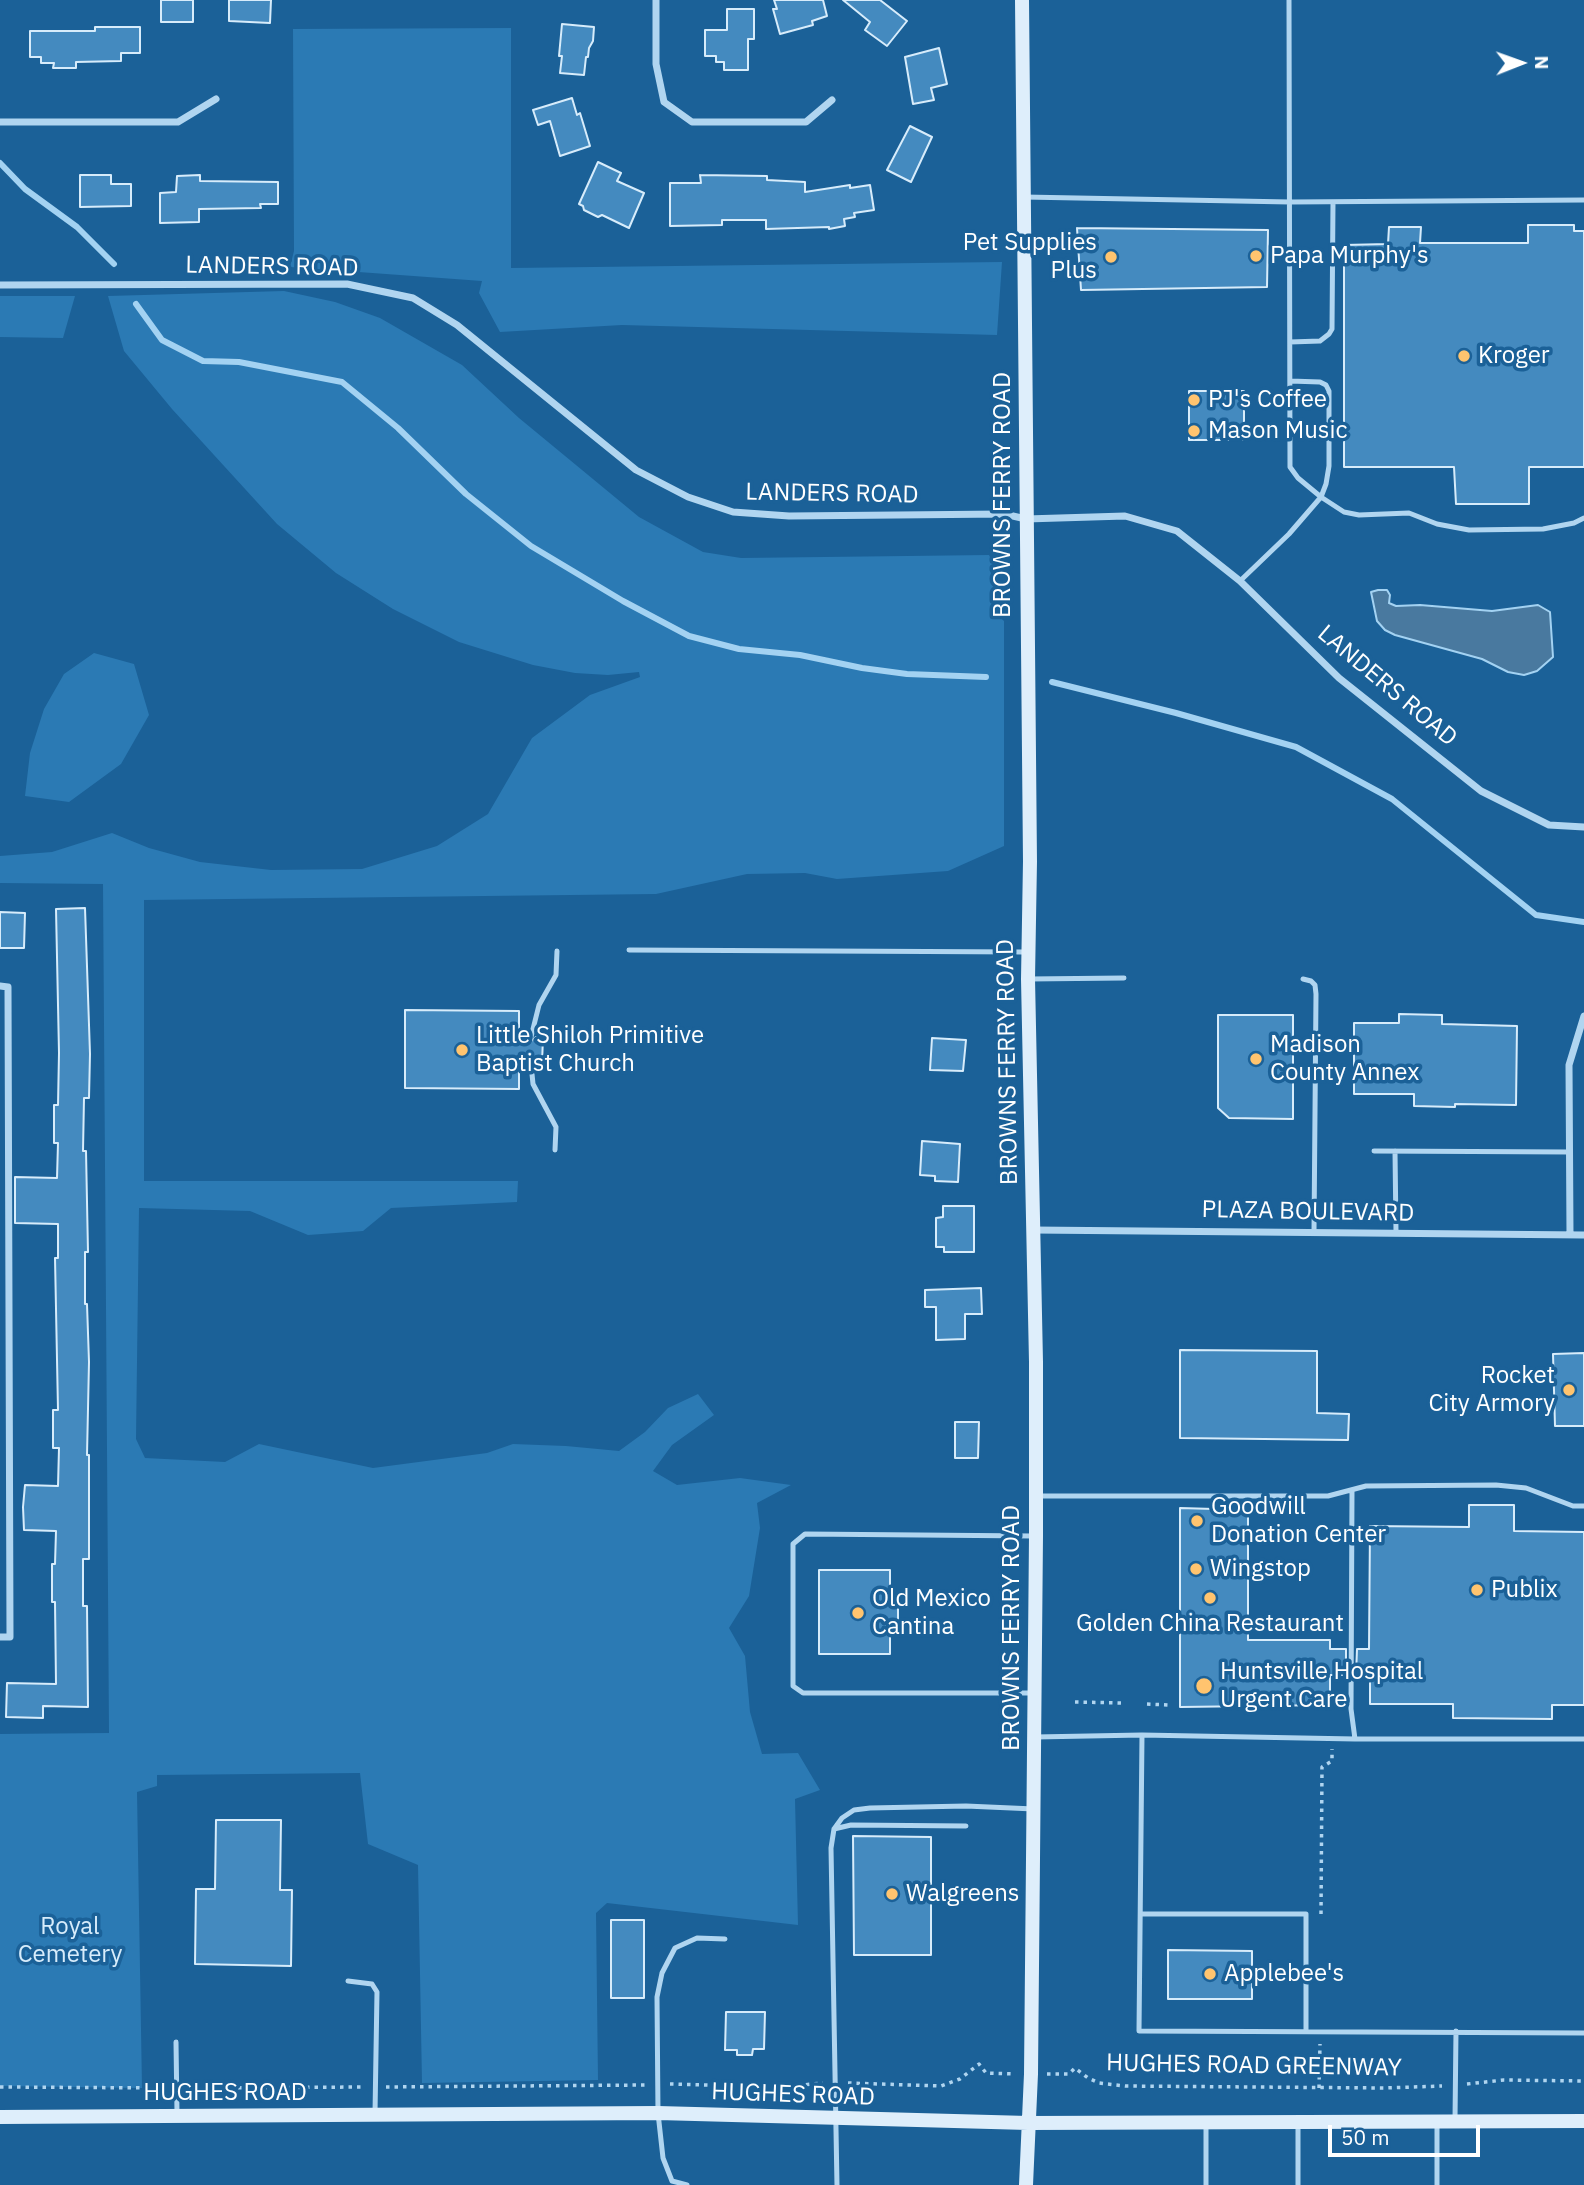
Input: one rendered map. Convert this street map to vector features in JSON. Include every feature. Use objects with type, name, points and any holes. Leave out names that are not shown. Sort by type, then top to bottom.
[{"type":"main road","name":"BROWNS FERRY ROAD","points":[[1022,0],[1028,979],[1036,1362],[1035,1809],[1031,2074],[1026,2185]]},
{"type":"main road","name":"HUGHES ROAD","points":[[0,2117],[658,2113],[1028,2123],[1584,2121]]},
{"type":"street","points":[[656,0],[656,64],[664,102],[692,122],[806,122],[832,100]]},
{"type":"street","points":[[0,122],[178,122],[216,99]]},
{"type":"street","name":"LANDERS ROAD","points":[[0,285],[347,284],[413,298],[457,324],[636,470],[688,497],[733,512],[789,516],[1004,514],[1026,519],[1125,516],[1177,531],[1240,581],[1339,678],[1481,791],[1549,825],[1584,827]]},
{"type":"street","points":[[0,986],[8,986],[10,1637],[0,1637]]},
{"type":"street","points":[[1570,1235],[1569,1065],[1584,1016]]},
{"type":"street","name":"PLAZA BOULEVARD","points":[[1032,1230],[1584,1234]]},
{"type":"lane","points":[[1289,0],[1290,467],[1298,478],[1321,497],[1344,512],[1359,515],[1409,513],[1437,524],[1469,530],[1543,529],[1574,523],[1584,518]]},
{"type":"lane","points":[[1024,197],[1290,202],[1584,200]]},
{"type":"lane","points":[[1290,342],[1320,341],[1332,329],[1333,202]]},
{"type":"lane","points":[[1240,581],[1289,534],[1321,497],[1326,484],[1329,466],[1329,391],[1326,385],[1320,382],[1290,381]]},
{"type":"lane","points":[[629,950],[1028,952]]},
{"type":"lane","points":[[531,1037],[539,1005],[556,975],[556,951]]},
{"type":"lane","points":[[1028,979],[1124,978]]},
{"type":"lane","points":[[1303,979],[1315,985],[1316,994],[1314,1231]]},
{"type":"lane","points":[[531,1064],[533,1084],[556,1127],[555,1150]]},
{"type":"lane","points":[[1374,1151],[1570,1152]]},
{"type":"lane","points":[[1395,1151],[1396,1232]]},
{"type":"lane","points":[[1035,1496],[1328,1496],[1366,1486],[1496,1485],[1526,1488],[1573,1506],[1584,1506]]},
{"type":"lane","points":[[1352,1490],[1351,1709],[1355,1739]]},
{"type":"lane","points":[[1035,1693],[803,1693],[793,1686],[793,1544],[805,1534],[1036,1535]]},
{"type":"lane","points":[[1142,1734],[1139,2031],[1584,2033]]},
{"type":"lane","points":[[1035,1737],[1142,1734],[1355,1739],[1584,1739]]},
{"type":"lane","points":[[837,2185],[831,1848],[834,1829],[842,1818],[854,1810],[870,1808],[966,1806],[1035,1809]]},
{"type":"lane","points":[[834,1829],[851,1825],[966,1826]]},
{"type":"lane","points":[[1141,1914],[1306,1914],[1306,2031]]},
{"type":"lane","points":[[687,2185],[672,2181],[663,2158],[658,2113],[657,1997],[662,1973],[675,1948],[697,1938],[725,1939]]},
{"type":"lane","points":[[348,1981],[372,1984],[377,1992],[375,2115]]},
{"type":"lane","points":[[1455,2120],[1456,2031]]},
{"type":"lane","points":[[176,2042],[177,2116]]},
{"type":"lane","points":[[1437,2120],[1437,2185]]},
{"type":"lane","points":[[1298,2121],[1298,2185]]},
{"type":"lane","points":[[1206,2122],[1206,2185]]},
{"type":"path","points":[[1075,1702],[1122,1703]]},
{"type":"path","points":[[1147,1704],[1169,1705]]},
{"type":"path","points":[[1320,1920],[1322,1767],[1332,1761],[1332,1749]]},
{"type":"path","points":[[1319,2088],[1320,2043]]},
{"type":"path","points":[[852,2083],[941,2085],[960,2078],[979,2064],[986,2073]]},
{"type":"path","name":"HUGHES ROAD GREENWAY","points":[[1069,2074],[1074,2068],[1087,2078],[1109,2085],[1319,2088],[1436,2086]]},
{"type":"path","points":[[1476,2083],[1504,2080],[1584,2081]]},
{"type":"path","points":[[664,2084],[782,2087],[813,2083]]},
{"type":"path","points":[[400,2086],[648,2085]]},
{"type":"path","points":[[0,2087],[156,2088]]},
{"type":"path","points":[[188,2088],[346,2088]]},
{"type":"green space","points":[[511,28],[511,268],[1002,262],[997,335],[622,325],[500,332],[479,293],[482,281],[290,267],[294,251],[293,29]]},
{"type":"green space","name":"Royal Cemetery","points":[[284,291],[335,302],[380,318],[462,365],[519,418],[639,517],[703,552],[741,558],[989,555],[997,571],[995,613],[1004,621],[1004,846],[948,871],[837,879],[805,873],[747,874],[656,894],[144,900],[144,1181],[518,1181],[517,1202],[391,1208],[363,1231],[308,1235],[250,1211],[139,1208],[136,1439],[145,1458],[225,1462],[259,1444],[373,1468],[487,1453],[513,1444],[619,1451],[645,1432],[668,1408],[698,1394],[714,1415],[672,1445],[653,1471],[677,1485],[740,1478],[791,1485],[757,1503],[760,1528],[749,1596],[729,1628],[745,1656],[750,1712],[762,1754],[798,1753],[820,1790],[795,1799],[798,1925],[607,1903],[596,1913],[598,2080],[422,2083],[418,1865],[368,1844],[360,1773],[157,1775],[157,1786],[137,1792],[142,2088],[0,2086],[0,1734],[109,1733],[103,884],[0,883],[0,856],[52,852],[112,833],[149,848],[200,862],[271,870],[362,869],[437,846],[488,814],[532,738],[590,695],[640,677],[639,672],[608,675],[575,673],[533,665],[459,642],[393,609],[336,573],[277,524],[172,409],[124,351],[108,296]]},
{"type":"green space","points":[[0,296],[75,296],[63,338],[0,337]]},
{"type":"green space","points":[[94,653],[134,664],[149,715],[121,764],[69,802],[25,796],[30,753],[44,709],[64,674]]},
{"type":"shaded area","points":[[1387,590],[1390,595],[1389,603],[1396,606],[1420,605],[1492,611],[1538,605],[1550,612],[1553,657],[1537,671],[1524,675],[1508,672],[1482,659],[1395,635],[1385,630],[1377,621],[1371,592]]},
{"type":"building","points":[[161,0],[193,0],[193,22],[161,22]]},
{"type":"building","points":[[229,0],[271,0],[270,23],[229,21]]},
{"type":"building","points":[[774,0],[823,0],[827,16],[812,21],[813,25],[780,34],[773,9],[777,9]]},
{"type":"building","points":[[843,0],[880,0],[907,21],[887,46],[865,30],[870,22]]},
{"type":"building","points":[[727,9],[754,9],[754,39],[748,39],[748,70],[724,70],[724,62],[716,62],[716,56],[705,56],[705,30],[727,30]]},
{"type":"building","points":[[562,24],[594,27],[584,75],[560,73]]},
{"type":"building","points":[[95,27],[140,27],[140,53],[121,53],[121,61],[76,62],[76,68],[53,68],[54,63],[41,63],[41,57],[30,57],[30,31],[95,31]]},
{"type":"building","points":[[939,48],[947,84],[931,88],[934,100],[913,104],[905,57]]},
{"type":"building","points":[[572,98],[577,115],[580,113],[590,146],[560,156],[550,121],[538,125],[533,110]]},
{"type":"building","points":[[910,126],[932,137],[911,182],[887,170]]},
{"type":"building","points":[[598,162],[621,173],[617,181],[644,193],[629,228],[602,215],[598,217],[584,210],[579,204]]},
{"type":"building","points":[[80,175],[111,175],[111,184],[131,184],[131,206],[80,207]]},
{"type":"building","points":[[200,175],[200,181],[278,182],[278,204],[260,204],[261,208],[199,209],[199,222],[160,223],[160,193],[176,192],[177,176]]},
{"type":"building","points":[[700,175],[767,176],[767,180],[805,182],[805,192],[850,185],[850,188],[870,185],[874,210],[854,213],[855,217],[844,219],[845,226],[829,229],[766,229],[766,220],[722,220],[722,225],[670,226],[670,183],[701,183]]},
{"type":"building","name":"Kroger","points":[[1528,225],[1574,225],[1574,231],[1584,231],[1584,467],[1529,467],[1529,504],[1456,504],[1454,467],[1344,467],[1344,245],[1388,244],[1389,227],[1421,227],[1420,243],[1528,243]]},
{"type":"building","points":[[1077,228],[1268,230],[1267,287],[1081,290]]},
{"type":"building","points":[[1189,391],[1244,391],[1244,440],[1189,440]]},
{"type":"building","points":[[85,908],[90,1054],[89,1098],[84,1098],[83,1151],[86,1151],[88,1252],[85,1252],[85,1304],[89,1362],[89,1559],[83,1559],[83,1606],[87,1606],[88,1707],[43,1706],[43,1718],[6,1717],[7,1683],[56,1684],[52,1564],[55,1564],[56,1531],[24,1530],[23,1507],[25,1485],[58,1486],[59,1448],[53,1448],[53,1410],[58,1410],[55,1258],[58,1258],[58,1224],[15,1223],[15,1177],[57,1178],[58,1143],[54,1143],[54,1105],[58,1105],[59,1053],[56,909]]},
{"type":"building","points":[[0,912],[25,913],[24,948],[0,948]]},
{"type":"building","name":"Little Shiloh Primitive Baptist Church","points":[[405,1010],[519,1011],[519,1037],[526,1037],[530,1042],[536,1037],[543,1037],[542,1064],[536,1064],[531,1059],[526,1064],[519,1064],[519,1089],[405,1088]]},
{"type":"building","points":[[1399,1014],[1442,1015],[1442,1024],[1517,1026],[1516,1105],[1414,1106],[1414,1094],[1354,1094],[1354,1023],[1399,1023]]},
{"type":"building","name":"Madison County Annex","points":[[1218,1015],[1293,1015],[1293,1119],[1229,1118],[1218,1108]]},
{"type":"building","points":[[932,1038],[966,1040],[963,1071],[930,1070]]},
{"type":"building","points":[[922,1141],[960,1144],[958,1182],[935,1181],[935,1176],[920,1175]]},
{"type":"building","points":[[943,1206],[974,1206],[974,1252],[944,1252],[944,1247],[936,1247],[936,1218],[943,1217]]},
{"type":"building","points":[[981,1288],[982,1314],[965,1314],[965,1339],[936,1340],[936,1307],[925,1307],[925,1290]]},
{"type":"building","points":[[1180,1350],[1317,1351],[1317,1413],[1349,1414],[1348,1440],[1180,1438]]},
{"type":"building","name":"Rocket City Armory","points":[[1584,1353],[1584,1426],[1555,1426],[1553,1354]]},
{"type":"building","points":[[955,1422],[979,1422],[978,1458],[955,1458]]},
{"type":"building","name":"Publix","points":[[1469,1505],[1514,1505],[1514,1531],[1584,1532],[1584,1705],[1552,1705],[1552,1719],[1453,1718],[1453,1704],[1370,1704],[1370,1675],[1356,1675],[1357,1649],[1369,1649],[1370,1526],[1469,1527]]},
{"type":"building","points":[[1180,1508],[1248,1510],[1248,1640],[1330,1640],[1330,1649],[1346,1649],[1346,1675],[1330,1675],[1330,1705],[1180,1707]]},
{"type":"building","name":"Old Mexico Cantina","points":[[819,1570],[890,1570],[890,1603],[898,1603],[898,1622],[890,1622],[890,1654],[819,1654]]},
{"type":"building","points":[[216,1820],[281,1820],[280,1890],[292,1890],[291,1966],[195,1964],[196,1889],[215,1889]]},
{"type":"building","name":"Walgreens","points":[[853,1836],[931,1837],[931,1955],[854,1955]]},
{"type":"building","points":[[611,1920],[644,1920],[644,1998],[611,1998]]},
{"type":"building","points":[[1168,1950],[1252,1951],[1252,1999],[1168,1999]]},
{"type":"building","points":[[726,2012],[765,2012],[764,2049],[753,2049],[752,2055],[737,2055],[737,2050],[725,2050]]},
{"type":"waterway","points":[[0,163],[25,189],[77,227],[114,264]]},
{"type":"waterway","points":[[136,304],[162,340],[203,361],[239,362],[342,382],[398,428],[466,494],[531,546],[623,601],[689,636],[739,649],[800,655],[862,668],[907,674],[986,677]]},
{"type":"waterway","points":[[1052,682],[1296,747],[1392,799],[1536,915],[1584,922]]},
{"type":"place","name":"Papa Murphy's","points":[[1256,256]]},
{"type":"place","name":"Pet Supplies Plus","points":[[1111,257]]},
{"type":"place","name":"Kroger","points":[[1464,356]]},
{"type":"place","name":"PJ's Coffee","points":[[1194,400]]},
{"type":"place","name":"Mason Music","points":[[1194,431]]},
{"type":"place","name":"Little Shiloh Primitive Baptist Church","points":[[462,1050]]},
{"type":"place","name":"Madison County Annex","points":[[1256,1059]]},
{"type":"place","name":"Rocket City Armory","points":[[1569,1390]]},
{"type":"place","name":"Goodwill Donation Center","points":[[1197,1521]]},
{"type":"place","name":"Wingstop","points":[[1196,1569]]},
{"type":"place","name":"Publix","points":[[1477,1590]]},
{"type":"place","name":"Golden China Restaurant","points":[[1210,1598]]},
{"type":"place","name":"Old Mexico Cantina","points":[[858,1613]]},
{"type":"place","name":"Huntsville Hospital Urgent Care","points":[[1204,1686]]},
{"type":"place","name":"Walgreens","points":[[892,1894]]},
{"type":"place","name":"Applebee's","points":[[1210,1974]]}]
